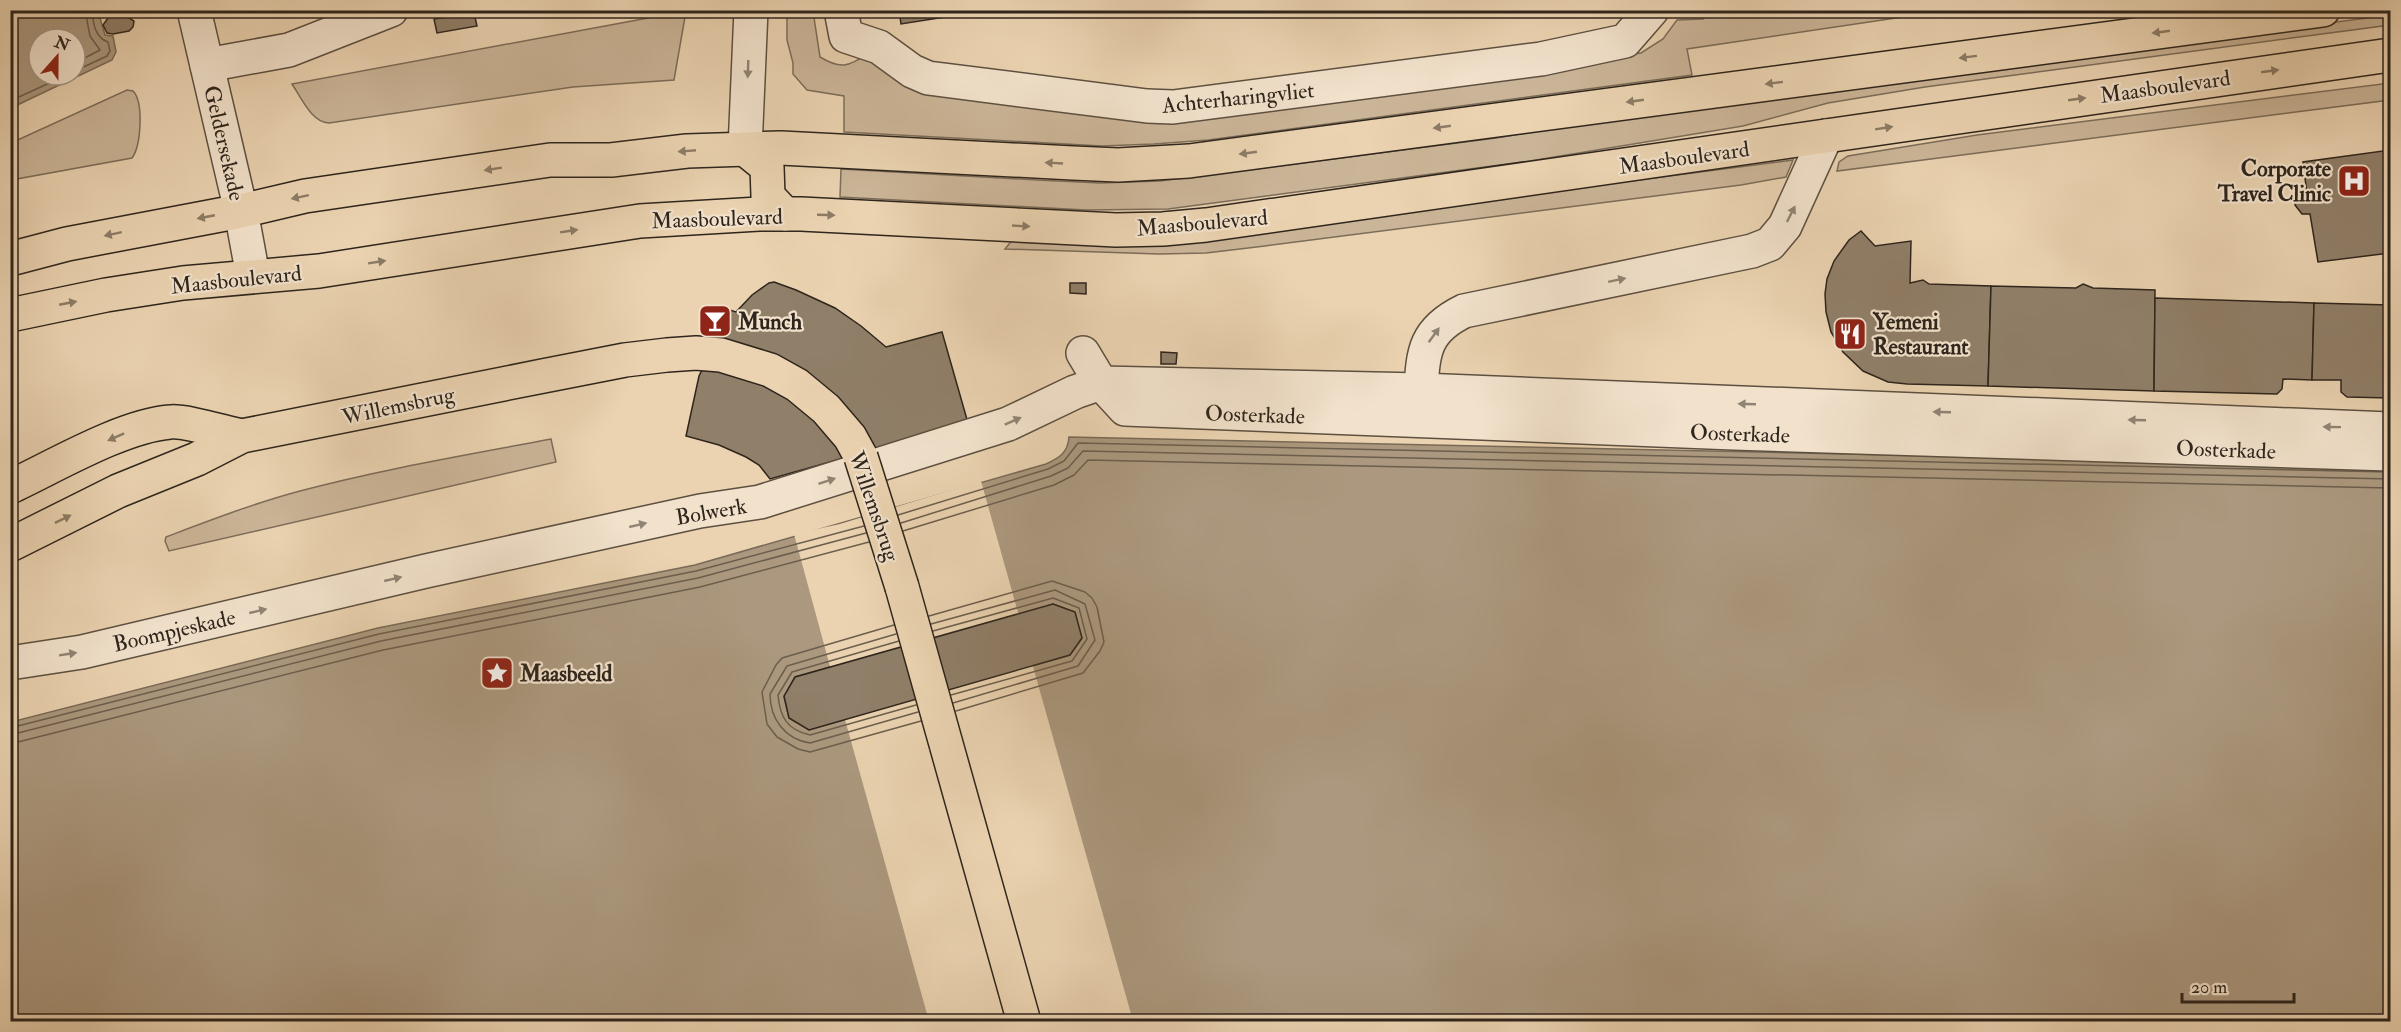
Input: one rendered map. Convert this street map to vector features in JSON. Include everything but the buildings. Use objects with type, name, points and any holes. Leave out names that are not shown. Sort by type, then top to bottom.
[{"type":"main road","points":[[10,259],[78,242],[328,192],[550,160],[611,160],[687,151],[791,149],[1073,164],[1118,165],[1190,161],[2323,10]]},
{"type":"main road","name":"Maasboulevard","points":[[10,315],[106,295],[183,283],[319,271],[640,221],[785,214],[1084,229],[1162,229],[1298,212],[2391,55]]},
{"type":"main road","points":[[745,149],[767,167],[768,196],[785,214]]},
{"type":"main road","name":"Willemsbrug","points":[[10,545],[118,491],[196,459],[242,436],[625,360],[696,353],[720,355],[770,370],[814,398],[850,438],[861,457],[902,587],[1024,1022]]},
{"type":"main road","name":"Willemsbrug","points":[[10,487],[122,434],[149,426],[172,421],[242,436]]},
{"type":"street","name":"Geldersekade","points":[[194,10],[241,211],[253,276]]},
{"type":"street","points":[[207,65],[289,50],[391,10]]},
{"type":"street","points":[[745,149],[751,10]]},
{"type":"street","name":"Achterharingvliet","points":[[842,10],[846,36],[879,47],[921,75],[1147,106],[1173,107],[1541,59],[1625,41],[1652,10]]},
{"type":"street","points":[[1421,390],[1423,357],[1429,341],[1436,330],[1448,319],[1464,311],[1752,251],[1770,244],[1790,218],[1826,136]]},
{"type":"street","name":"Oosterkade","points":[[1083,353],[1088,388]]},
{"type":"street","name":"Oosterkade","points":[[1088,388],[1421,390],[2391,429]]},
{"type":"street","name":"Oosterkade","points":[[1088,388],[1125,409],[1734,433],[2391,454]]},
{"type":"street","name":"Bolwerk","points":[[336,593],[700,511],[760,502],[1008,424],[1088,388]]},
{"type":"street","name":"Boompjeskade","points":[[10,663],[82,652],[336,593]]},
{"type":"shaded area","points":[[686,11],[674,80],[573,87],[329,123],[323,122],[312,114],[292,84]]},
{"type":"shaded area","points":[[787,11],[813,11],[820,57],[835,64],[852,63],[871,52],[1204,112],[1641,53],[1663,39],[1677,20],[1703,19],[1703,11],[1943,11],[1687,49],[1692,75],[1208,140],[1102,146],[844,132],[844,96],[807,90],[793,74],[793,63],[787,40]]},
{"type":"shaded area","points":[[2390,15],[2390,25],[1925,87],[1828,103],[1743,126],[1530,161],[1168,209],[1086,210],[840,197],[841,169],[1100,183],[1160,181],[1496,138],[1646,113]]},
{"type":"shaded area","points":[[2390,83],[2390,100],[1837,171],[1839,162],[1848,156],[1977,135]]},
{"type":"shaded area","points":[[127,90],[133,91],[139,104],[140,114],[138,144],[132,158],[11,180],[11,143]]},
{"type":"shaded area","points":[[1793,160],[1786,177],[1741,185],[1206,253],[1159,254],[1005,249],[1014,238],[1607,184]]},
{"type":"shaded area","points":[[551,439],[556,462],[169,551],[165,541],[166,537],[200,524],[300,491],[394,469]]},
{"type":"water","points":[[10,11],[98,11],[105,35],[113,36],[116,52],[112,60],[87,72],[87,27],[27,27],[27,87],[55,87],[11,108]]},
{"type":"water","points":[[1069,437],[2390,466],[2390,1021],[11,1022],[11,722],[378,628],[695,565],[1046,464],[1062,454],[1067,447]],"holes":[[[1053,604],[1075,612],[1082,638],[1070,655],[809,730],[789,718],[784,697],[795,677]]]},
{"type":"pier","points":[[981,481],[1019,616],[831,670],[794,534],[840,524]]},
{"type":"pier","points":[[1032,663],[1133,1021],[929,1021],[844,716]]},
{"type":"place","name":"Corporate Travel Clinic","points":[[2354,181]]},
{"type":"place","name":"Munch","points":[[715,321]]},
{"type":"place","name":"Yemeni Restaurant","points":[[1850,334]]},
{"type":"place","name":"Maasbeeld","points":[[497,673]]}]
